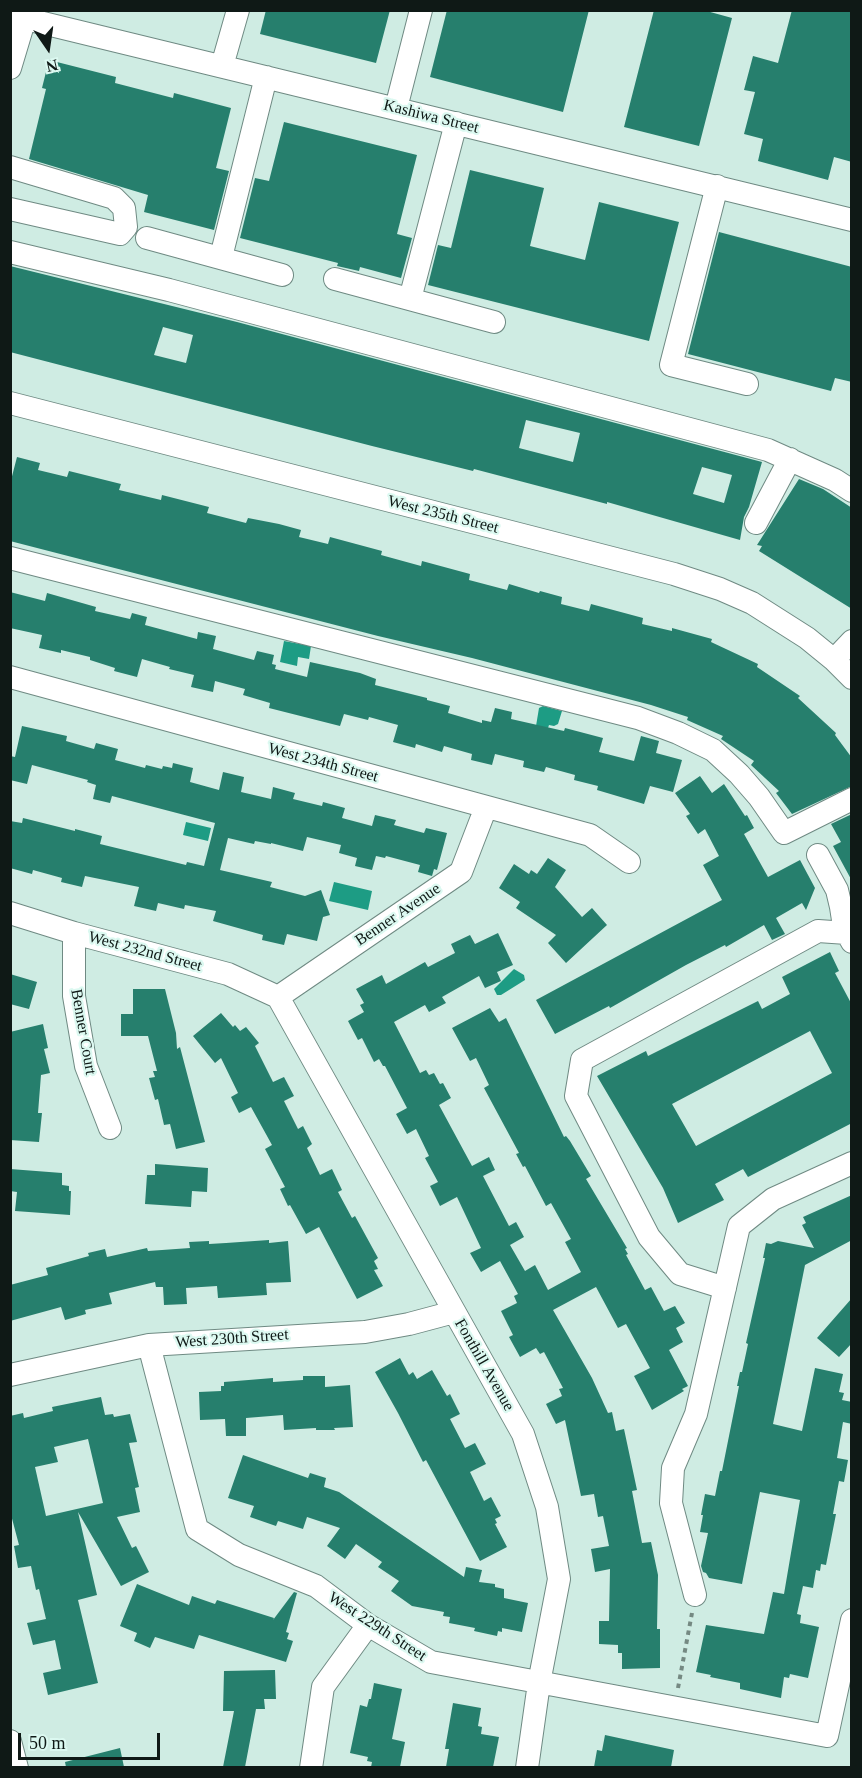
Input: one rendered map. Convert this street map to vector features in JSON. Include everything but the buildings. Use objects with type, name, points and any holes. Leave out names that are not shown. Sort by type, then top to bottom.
[{"type":"street","points":[[222,66],[238,10]]},
{"type":"street","points":[[396,108],[421,10]]},
{"type":"street","points":[[10,68],[18,16]]},
{"type":"street","name":"Kashiwa Street","points":[[18,16],[852,220]]},
{"type":"street","points":[[221,257],[266,77]]},
{"type":"street","points":[[410,299],[456,123]]},
{"type":"street","points":[[10,167],[114,198],[124,208],[126,226],[120,234],[10,209]]},
{"type":"street","points":[[717,186],[671,365],[747,384]]},
{"type":"street","points":[[147,238],[282,275]]},
{"type":"street","points":[[10,252],[169,290],[768,450],[835,480],[852,491]]},
{"type":"street","points":[[335,279],[494,322]]},
{"type":"street","name":"West 235th Street","points":[[10,403],[674,574],[720,589],[752,603],[807,638],[852,678]]},
{"type":"street","points":[[756,523],[790,459]]},
{"type":"street","points":[[10,558],[638,718],[678,733],[713,750],[759,797],[784,833],[852,799]]},
{"type":"street","points":[[834,660],[852,641]]},
{"type":"street","name":"West 234th Street","points":[[10,676],[590,835],[629,862]]},
{"type":"street","name":"Benner Avenue","points":[[278,997],[461,872],[486,807]]},
{"type":"street","points":[[725,1288],[681,1274],[649,1237],[576,1096],[582,1060],[818,931],[848,938],[837,890],[818,855]]},
{"type":"street","name":"West 232nd Street","points":[[10,913],[74,933],[228,974],[278,997]]},
{"type":"street","name":"Benner Court","points":[[74,933],[74,996],[86,1066],[110,1128]]},
{"type":"street","name":"Fonthill Avenue","points":[[278,997],[523,1434],[547,1507],[559,1579],[539,1683],[527,1767]]},
{"type":"street","points":[[695,1595],[671,1503],[673,1468],[696,1414],[739,1226],[773,1199],[852,1163]]},
{"type":"street","name":"West 230th Street","points":[[10,1375],[149,1345],[365,1332],[410,1324],[454,1312]]},
{"type":"street","name":"West 229th Street","points":[[149,1345],[197,1529],[238,1555],[316,1586],[368,1625],[431,1662],[827,1736],[852,1620]]},
{"type":"street","points":[[311,1767],[323,1688],[368,1625]]},
{"type":"street","points":[[10,1741],[16,1767]]},
{"type":"path","points":[[675,1709],[695,1595]]},
{"type":"shaded area","points":[[284,641],[311,646],[309,659],[298,657],[297,666],[280,662]]},
{"type":"shaded area","points":[[543,706],[562,711],[558,724],[549,725],[548,728],[536,726],[539,708]]},
{"type":"shaded area","points":[[186,822],[211,828],[208,841],[183,835]]},
{"type":"shaded area","points":[[334,882],[372,891],[368,910],[329,901]]},
{"type":"shaded area","points":[[514,969],[524,975],[525,980],[501,995],[497,995],[494,989]]}]
